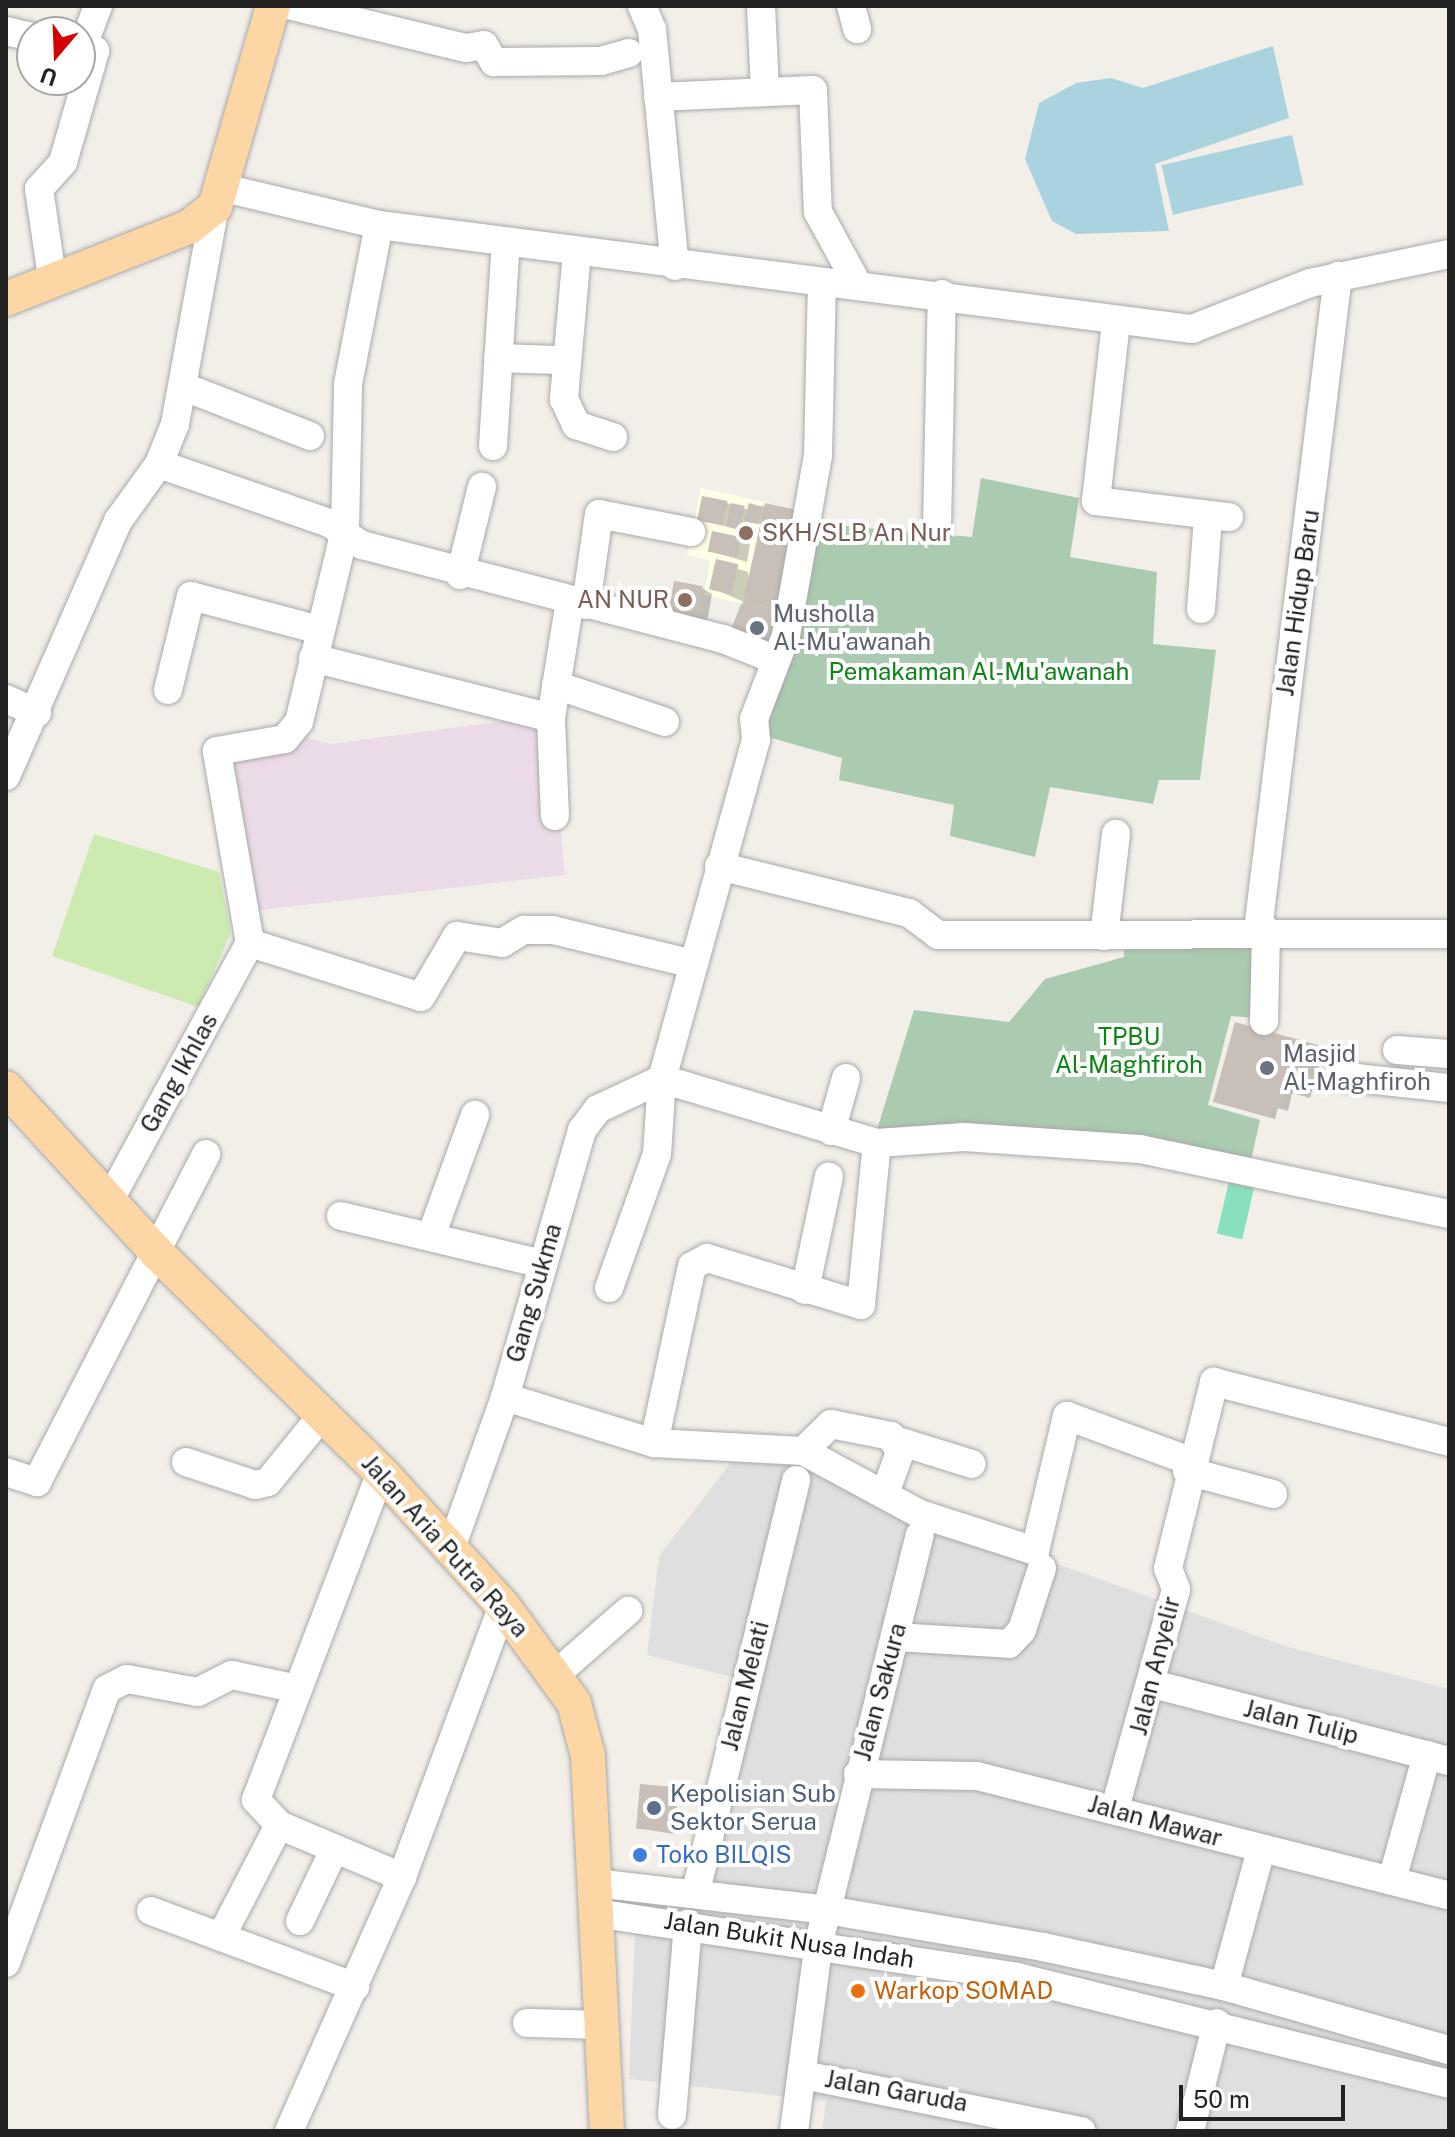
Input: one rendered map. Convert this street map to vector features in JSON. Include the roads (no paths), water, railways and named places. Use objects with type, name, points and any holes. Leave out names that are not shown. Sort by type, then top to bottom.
[{"type":"main road","points":[[6,299],[52,277],[189,227],[220,197],[245,84],[273,6]]},
{"type":"main road","name":"Jalan Aria Putra Raya","points":[[6,1088],[108,1203],[381,1472],[503,1606],[556,1674],[574,1703],[588,1756],[597,2025],[607,2131]]},
{"type":"street","points":[[292,6],[466,48],[484,45],[494,62],[601,61],[629,53]]},
{"type":"street","points":[[642,6],[658,97],[675,266]]},
{"type":"street","points":[[761,6],[765,90]]},
{"type":"street","points":[[658,97],[813,90],[818,212],[858,285]]},
{"type":"street","points":[[52,277],[39,189],[63,162],[82,96]]},
{"type":"street","points":[[6,776],[37,713],[118,521],[159,464],[187,388],[220,197],[379,225],[675,266],[942,294],[1116,322],[1216,325],[1273,295],[1338,276],[1449,254]]},
{"type":"street","points":[[379,225],[348,384],[345,531],[295,732],[217,751],[250,943],[421,997],[457,936],[502,943],[524,930],[553,930],[694,964]]},
{"type":"street","points":[[493,446],[506,241]]},
{"type":"street","points":[[577,252],[564,399],[576,425],[613,437]]},
{"type":"street","name":"Jalan Hidup Baru","points":[[1264,1021],[1262,930],[1338,276]]},
{"type":"street","points":[[609,1288],[657,1154],[662,1079],[756,740],[754,719],[776,660],[818,456],[822,282]]},
{"type":"street","points":[[937,527],[942,294]]},
{"type":"street","points":[[1116,322],[1096,501],[1218,517],[1201,609]]},
{"type":"street","points":[[498,358],[557,360]]},
{"type":"street","points":[[187,388],[310,436]]},
{"type":"street","points":[[159,464],[345,531],[362,545],[460,575],[578,603],[776,660]]},
{"type":"street","points":[[460,575],[482,487]]},
{"type":"street","points":[[555,816],[551,718],[556,685],[599,514],[691,532]]},
{"type":"street","points":[[168,690],[191,596],[320,630]]},
{"type":"street","points":[[313,658],[551,718]]},
{"type":"street","points":[[556,685],[665,722]]},
{"type":"street","points":[[6,699],[37,713]]},
{"type":"street","points":[[1104,936],[1116,834]]},
{"type":"street","points":[[719,866],[909,913],[938,935],[1104,936],[1262,930],[1449,934]]},
{"type":"street","name":"Gang Ikhlas","points":[[108,1203],[250,943]]},
{"type":"street","points":[[1397,1050],[1449,1054]]},
{"type":"street","points":[[1338,1076],[1449,1088]]},
{"type":"street","points":[[831,1131],[846,1078]]},
{"type":"street","points":[[662,1079],[877,1143],[964,1137],[1140,1149],[1449,1214]]},
{"type":"street","name":"Gang Sukma","points":[[451,1548],[505,1397],[542,1264],[588,1118],[662,1079]]},
{"type":"street","points":[[431,1236],[475,1115]]},
{"type":"street","points":[[654,1443],[692,1266],[707,1258],[857,1306],[863,1301],[877,1143]]},
{"type":"street","points":[[6,1472],[37,1482],[206,1154]]},
{"type":"street","points":[[805,1290],[829,1176]]},
{"type":"street","points":[[341,1216],[542,1264]]},
{"type":"street","name":"Jalan Anyelir","points":[[1115,1808],[1153,1684],[1176,1589],[1168,1568],[1188,1466],[1204,1438],[1211,1385],[1449,1442]]},
{"type":"street","points":[[505,1397],[654,1443],[803,1451],[920,1514],[1035,1551],[1067,1416],[1188,1466],[1273,1494]]},
{"type":"street","points":[[186,1462],[255,1485],[268,1482],[324,1413]]},
{"type":"street","points":[[803,1451],[831,1424],[972,1464]]},
{"type":"street","points":[[885,1494],[898,1441]]},
{"type":"street","points":[[381,1472],[256,1795],[279,1825],[402,1877]]},
{"type":"street","name":"Jalan Melati","points":[[696,1891],[796,1480]]},
{"type":"street","name":"Jalan Sakura","points":[[794,2131],[819,1942],[858,1774],[920,1535]]},
{"type":"street","points":[[896,1637],[1009,1644],[1022,1630],[1042,1568]]},
{"type":"street","points":[[289,2131],[402,1877],[503,1606]]},
{"type":"street","points":[[556,1674],[628,1611]]},
{"type":"street","points":[[6,1963],[107,1689],[127,1679],[198,1692],[232,1675],[298,1689]]},
{"type":"street","name":"Jalan Tulip","points":[[1153,1684],[1438,1758]]},
{"type":"street","points":[[1392,1880],[1438,1758]]},
{"type":"street","name":"Jalan Mawar","points":[[858,1774],[977,1776],[1115,1808],[1261,1850],[1449,1895]]},
{"type":"street","points":[[221,1937],[279,1825]]},
{"type":"street","points":[[300,1921],[334,1850]]},
{"type":"street","points":[[1224,1986],[1261,1850]]},
{"type":"street","name":"Jalan Bukit Nusa Indah","points":[[595,1898],[696,1891],[827,1910],[1224,1986],[1449,2050]]},
{"type":"street","name":"Jalan Bukit Nusa Indah","points":[[595,1898],[688,1924],[819,1942],[1017,1977],[1217,2023],[1449,2084]]},
{"type":"street","points":[[151,1911],[355,1987]]},
{"type":"street","points":[[672,2115],[688,1924]]},
{"type":"street","points":[[527,2023],[597,2025]]},
{"type":"street","points":[[1190,2131],[1217,2023]]},
{"type":"street","name":"Jalan Garuda","points":[[803,2075],[1081,2131]]},
{"type":"water","points":[[1273,46],[1289,118],[1155,164],[1169,231],[1076,234],[1052,221],[1025,159],[1039,103],[1076,83],[1111,78],[1143,88]]},
{"type":"water","points":[[1292,135],[1303,185],[1173,215],[1161,165]]},
{"type":"place","name":"SKH/SLB An Nur","points":[[746,533]]},
{"type":"place","name":"AN NUR","points":[[685,600]]},
{"type":"place","name":"Musholla Al-Mu'awanah","points":[[757,628]]},
{"type":"place","name":"Masjid Al-Maghfiroh","points":[[1267,1068]]},
{"type":"place","name":"Kepolisian Sub Sektor Serua","points":[[654,1808]]},
{"type":"place","name":"Toko BILQIS","points":[[640,1855]]},
{"type":"place","name":"Warkop SOMAD","points":[[858,1991]]},
{"type":"park label","name":"Pemakaman Al-Mu'awanah","points":[[979,672]]},
{"type":"park label","name":"TPBU Al-Maghfiroh","points":[[1129,1051]]}]
